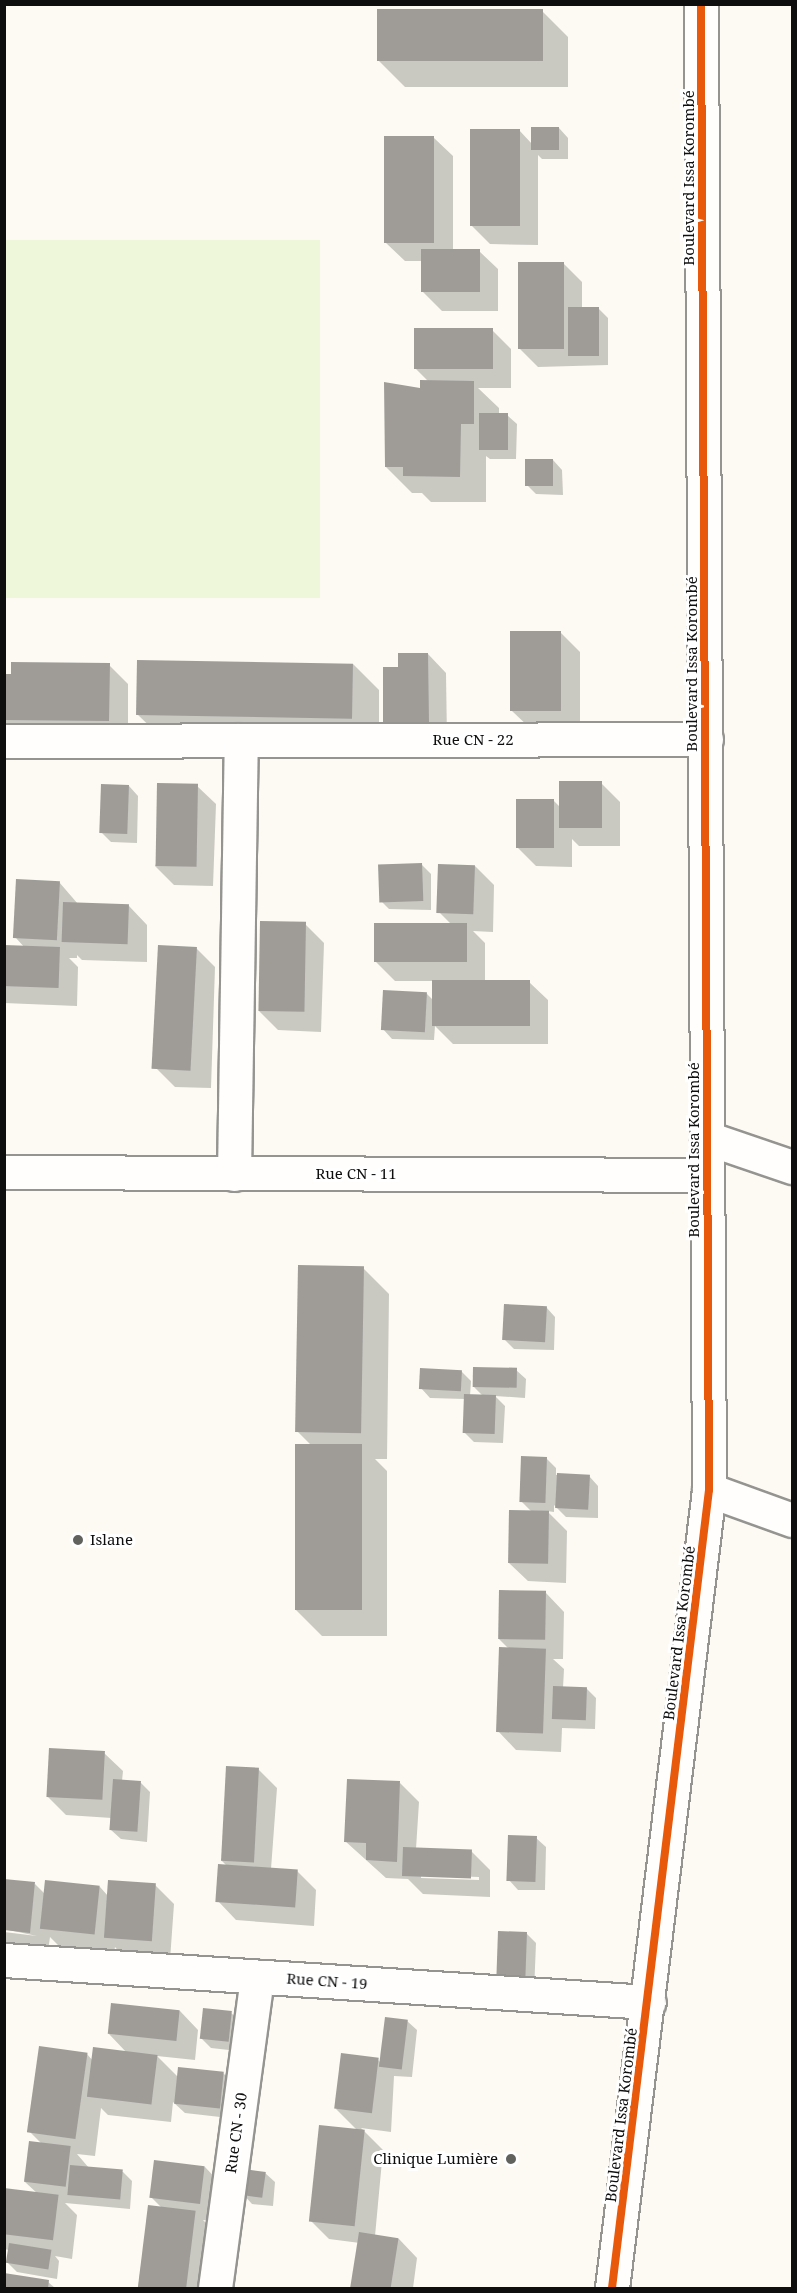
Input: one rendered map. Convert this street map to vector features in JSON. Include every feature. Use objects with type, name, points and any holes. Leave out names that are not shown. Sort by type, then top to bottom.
[{"type":"street","name":"Boulevard Issa Korombé","points":[[612,2289],[649,2002],[709,1490],[701,4]]},
{"type":"street","points":[[234,1174],[241,740]]},
{"type":"street","name":"Rue CN - 22","points":[[4,741],[706,740]]},
{"type":"street","points":[[707,1138],[792,1167]]},
{"type":"street","name":"Rue CN - 11","points":[[4,1172],[708,1175]]},
{"type":"street","points":[[709,1490],[792,1520]]},
{"type":"street","name":"Rue CN - 19","points":[[4,1960],[649,2002]]},
{"type":"street","name":"Rue CN - 30","points":[[215,2289],[257,1977]]},
{"type":"green space","points":[[5,240],[320,240],[320,598],[5,598]]},
{"type":"building","points":[[377,9],[543,9],[543,61],[377,61]]},
{"type":"building","points":[[531,127],[559,127],[559,150],[531,150]]},
{"type":"building","points":[[470,129],[520,129],[520,226],[470,226]]},
{"type":"building","points":[[384,136],[434,136],[434,243],[384,243]]},
{"type":"building","points":[[421,249],[480,249],[480,292],[421,292]]},
{"type":"building","points":[[518,262],[564,262],[564,349],[518,349]]},
{"type":"building","points":[[568,307],[599,307],[599,356],[568,356]]},
{"type":"building","points":[[414,328],[493,328],[493,369],[414,369]]},
{"type":"building","points":[[420,380],[474,381],[474,424],[461,424],[460,477],[403,476],[403,467],[385,467],[384,382],[420,388]]},
{"type":"building","points":[[479,413],[508,413],[508,450],[479,450]]},
{"type":"building","points":[[525,459],[553,459],[553,486],[525,486]]},
{"type":"building","points":[[510,631],[561,631],[561,711],[510,711]]},
{"type":"building","points":[[398,653],[428,653],[429,723],[383,723],[383,667],[398,667]]},
{"type":"building","points":[[137,660],[353,664],[352,719],[136,715]]},
{"type":"building","points":[[11,662],[110,663],[109,721],[4,720],[4,674],[11,674]]},
{"type":"building","points":[[559,781],[602,781],[602,828],[559,828]]},
{"type":"building","points":[[157,783],[198,784],[197,867],[156,866]]},
{"type":"building","points":[[101,784],[129,785],[127,834],[99,833]]},
{"type":"building","points":[[516,799],[554,799],[554,848],[516,848]]},
{"type":"building","points":[[422,863],[423,901],[379,903],[378,865]]},
{"type":"building","points":[[438,864],[475,865],[473,914],[436,913]]},
{"type":"building","points":[[16,879],[60,881],[57,940],[13,938]]},
{"type":"building","points":[[63,902],[129,904],[128,944],[62,942]]},
{"type":"building","points":[[260,921],[306,922],[304,1012],[258,1011]]},
{"type":"building","points":[[374,923],[467,923],[467,962],[374,962]]},
{"type":"building","points":[[4,945],[60,947],[59,988],[4,986]]},
{"type":"building","points":[[158,945],[197,947],[190,1071],[152,1069]]},
{"type":"building","points":[[432,980],[530,980],[530,1026],[432,1026]]},
{"type":"building","points":[[383,990],[427,992],[425,1032],[381,1030]]},
{"type":"building","points":[[298,1265],[364,1266],[361,1433],[295,1432]]},
{"type":"building","points":[[504,1304],[547,1306],[545,1342],[502,1340]]},
{"type":"building","points":[[473,1367],[517,1368],[517,1388],[473,1387]]},
{"type":"building","points":[[420,1368],[462,1370],[461,1391],[419,1389]]},
{"type":"building","points":[[464,1394],[496,1395],[495,1434],[463,1433]]},
{"type":"building","points":[[295,1444],[362,1444],[362,1610],[295,1610]]},
{"type":"building","points":[[521,1456],[547,1457],[545,1503],[519,1502]]},
{"type":"building","points":[[557,1473],[590,1475],[588,1510],[555,1508]]},
{"type":"building","points":[[509,1510],[549,1511],[548,1564],[508,1563]]},
{"type":"building","points":[[499,1590],[546,1591],[545,1640],[498,1639]]},
{"type":"building","points":[[499,1647],[546,1649],[543,1734],[496,1732]]},
{"type":"building","points":[[553,1686],[587,1687],[586,1720],[552,1719]]},
{"type":"building","points":[[49,1748],[105,1751],[102,1800],[46,1797]]},
{"type":"building","points":[[226,1766],[259,1768],[254,1863],[221,1861]]},
{"type":"building","points":[[113,1779],[141,1781],[137,1832],[109,1830]]},
{"type":"building","points":[[347,1779],[400,1781],[397,1862],[366,1860],[366,1843],[344,1842]]},
{"type":"building","points":[[508,1835],[537,1836],[535,1882],[506,1881]]},
{"type":"building","points":[[403,1847],[472,1849],[471,1878],[402,1876]]},
{"type":"building","points":[[218,1864],[298,1870],[295,1907],[215,1902]]},
{"type":"building","points":[[4,1879],[35,1882],[30,1933],[4,1930]]},
{"type":"building","points":[[45,1880],[100,1886],[95,1934],[40,1929]]},
{"type":"building","points":[[108,1880],[156,1883],[152,1941],[104,1938]]},
{"type":"building","points":[[498,1931],[527,1932],[525,1983],[496,1982]]},
{"type":"building","points":[[111,2003],[180,2010],[176,2041],[108,2034]]},
{"type":"building","points":[[203,2008],[232,2011],[229,2042],[200,2039]]},
{"type":"building","points":[[385,2017],[408,2020],[402,2069],[379,2067]]},
{"type":"building","points":[[39,2046],[88,2053],[75,2139],[27,2132]]},
{"type":"building","points":[[93,2047],[158,2055],[151,2105],[87,2097]]},
{"type":"building","points":[[341,2053],[379,2058],[372,2113],[334,2109]]},
{"type":"building","points":[[178,2067],[224,2072],[220,2109],[174,2104]]},
{"type":"building","points":[[319,2125],[365,2130],[355,2226],[309,2221]]},
{"type":"building","points":[[29,2141],[71,2146],[66,2187],[24,2182]]},
{"type":"building","points":[[154,2160],[205,2166],[200,2204],[149,2198]]},
{"type":"building","points":[[70,2165],[123,2170],[120,2200],[67,2195]]},
{"type":"building","points":[[244,2169],[266,2172],[262,2198],[240,2195]]},
{"type":"building","points":[[4,2188],[59,2195],[53,2240],[4,2234]]},
{"type":"building","points":[[148,2205],[196,2211],[186,2288],[138,2288]]},
{"type":"building","points":[[359,2232],[399,2238],[391,2288],[350,2287]]},
{"type":"building","points":[[9,2243],[51,2250],[48,2269],[6,2263]]},
{"type":"building","points":[[4,2273],[49,2280],[48,2288],[4,2288]]},
{"type":"cycle path","points":[[612,2288],[709,1490],[701,4]]},
{"type":"place","name":"Islane","points":[[78,1540]]},
{"type":"place","name":"Clinique Lumière","points":[[511,2159]]}]
